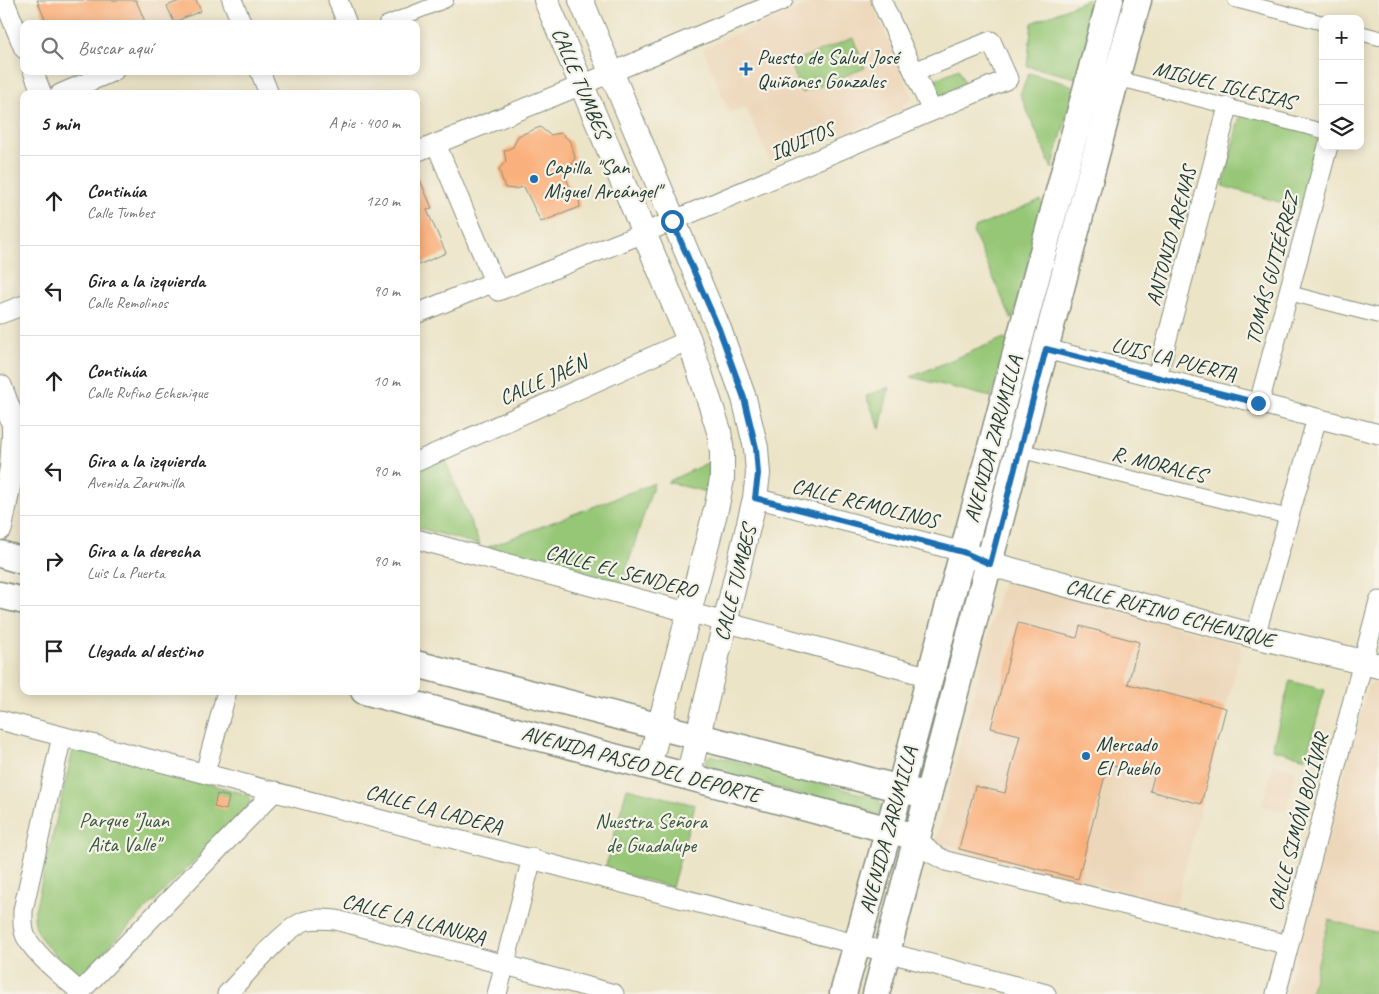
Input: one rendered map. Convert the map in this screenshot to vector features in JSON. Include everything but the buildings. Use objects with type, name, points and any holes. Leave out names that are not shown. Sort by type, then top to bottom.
[{"type":"main road","name":"AVENIDA ZARUMILLA","points":[[843,994],[889,830],[1110,0]]},
{"type":"main road","name":"AVENIDA ZARUMILLA","points":[[876,994],[1138,0]]},
{"type":"main road","points":[[0,554],[20,560]]},
{"type":"main road","points":[[0,595],[20,600]]},
{"type":"main road","name":"AVENIDA PASEO DEL DEPORTE","points":[[420,665],[927,796]]},
{"type":"main road","name":"AVENIDA PASEO DEL DEPORTE","points":[[379,695],[917,837]]},
{"type":"street","points":[[4,0],[20,38]]},
{"type":"street","points":[[232,0],[237,20]]},
{"type":"street","points":[[338,0],[346,20]]},
{"type":"street","points":[[396,20],[446,0]]},
{"type":"street","name":"CALLE TUMBES","points":[[546,0],[689,340],[719,431],[722,453],[722,479],[717,505],[649,766]]},
{"type":"street","name":"CALLE TUMBES","points":[[580,0],[719,329],[744,398],[756,448],[758,474],[755,498],[688,777]]},
{"type":"street","points":[[420,150],[611,73],[783,0]]},
{"type":"street","points":[[881,0],[932,111]]},
{"type":"street","points":[[1235,0],[1319,22]]},
{"type":"street","points":[[1364,34],[1379,38]]},
{"type":"street","name":"IQUITOS","points":[[420,313],[496,287],[672,221],[1008,79],[991,40],[914,72]]},
{"type":"street","points":[[35,75],[40,90]]},
{"type":"street","points":[[69,90],[105,75]]},
{"type":"street","points":[[263,75],[268,90]]},
{"type":"street","name":"MIGUEL IGLESIAS","points":[[1116,78],[1319,130]]},
{"type":"street","name":"ANTONIO ARENAS","points":[[1157,377],[1228,107]]},
{"type":"street","points":[[436,144],[496,287]]},
{"type":"street","name":"TOMÁS GUTIÉRREZ","points":[[1258,403],[1327,150]]},
{"type":"street","points":[[1289,293],[1379,316]]},
{"type":"street","points":[[0,314],[20,306]]},
{"type":"street","name":"CALLE JAÉN","points":[[420,460],[689,340]]},
{"type":"street","name":"LUIS LA PUERTA","points":[[1046,349],[1379,434]]},
{"type":"street","points":[[0,386],[14,424],[11,474],[0,528]]},
{"type":"street","points":[[1255,636],[1317,418]]},
{"type":"street","name":"R. MORALES","points":[[1018,450],[1289,517]]},
{"type":"street","name":"CALLE REMOLINOS","points":[[755,498],[963,552]]},
{"type":"street","name":"CALLE EL SENDERO","points":[[420,540],[930,677]]},
{"type":"street","name":"CALLE RUFINO ECHENIQUE","points":[[963,552],[990,564],[1255,636],[1371,664]]},
{"type":"street","name":"CALLE SIMÓN BOLÍVAR","points":[[1276,994],[1371,664],[1379,601]]},
{"type":"street","points":[[205,773],[226,695]]},
{"type":"street","name":"CALLE LA LADERA","points":[[0,720],[888,952],[998,988],[1046,994]]},
{"type":"street","points":[[62,736],[23,910],[23,925],[25,936],[35,950],[81,993],[275,791]]},
{"type":"street","points":[[917,837],[931,853],[946,861],[1289,945]]},
{"type":"street","points":[[497,994],[532,858]]},
{"type":"street","name":"CALLE LA LLANURA","points":[[228,994],[286,933],[304,922],[320,918],[336,920],[614,994]]},
{"type":"shaded area","points":[[37,0],[196,0],[201,11],[180,20],[45,20]]},
{"type":"shaded area","points":[[820,0],[871,0],[912,96],[910,101],[903,104],[904,110],[771,163],[746,107],[729,113],[703,48]]},
{"type":"shaded area","name":"Mercado El Pueblo","points":[[1003,579],[1242,645],[1176,905],[936,842]]},
{"type":"shaded area","points":[[1379,681],[1379,994],[1286,994],[1368,686]]},
{"type":"shaded area","points":[[1273,764],[1296,770],[1285,811],[1262,806]]},
{"type":"green space","points":[[1086,0],[1099,0],[1076,78],[1027,66],[1032,23]]},
{"type":"green space","points":[[853,38],[865,68],[802,93],[789,63]]},
{"type":"green space","points":[[959,69],[966,88],[941,99],[934,83],[935,79]]},
{"type":"green space","points":[[1029,73],[1071,85],[1074,90],[1052,169],[1020,94]]},
{"type":"green space","points":[[1241,111],[1319,133],[1319,150],[1322,150],[1307,210],[1223,186]]},
{"type":"green space","points":[[1040,200],[1044,204],[1013,318],[1011,318],[973,232],[975,228]]},
{"type":"green space","points":[[1004,338],[1008,341],[991,397],[911,377]]},
{"type":"green space","points":[[889,387],[880,429],[866,396]]},
{"type":"green space","points":[[441,450],[480,545],[420,528],[420,459]]},
{"type":"green space","points":[[709,462],[709,479],[706,492],[667,482]]},
{"type":"green space","points":[[654,483],[622,583],[488,547]]},
{"type":"green space","points":[[1290,681],[1325,690],[1306,758],[1272,749]]},
{"type":"green space","name":"Parque \"Juan Aita Valle\"","points":[[74,746],[249,795],[250,804],[80,976],[43,942],[35,924],[34,914]]},
{"type":"green space","points":[[711,755],[878,798],[882,808],[877,816],[707,769],[705,763]]},
{"type":"green space","name":"Nuestra Señora de Guadalupe","points":[[627,788],[695,805],[672,887],[605,869]]},
{"type":"green space","points":[[1329,920],[1379,933],[1379,994],[1310,994]]},
{"type":"place","name":"Puesto de Salud José Quiñones Gonzales","points":[[746,69]]},
{"type":"place","name":"Capilla \"San Miguel Arcángel\"","points":[[534,179]]},
{"type":"place","name":"Mercado El Pueblo","points":[[1086,756]]},
{"type":"route","points":[[672,221],[719,329],[744,398],[755,435],[758,474],[755,498],[963,552],[990,564],[1018,450],[1046,349],[1258,403]]}]
